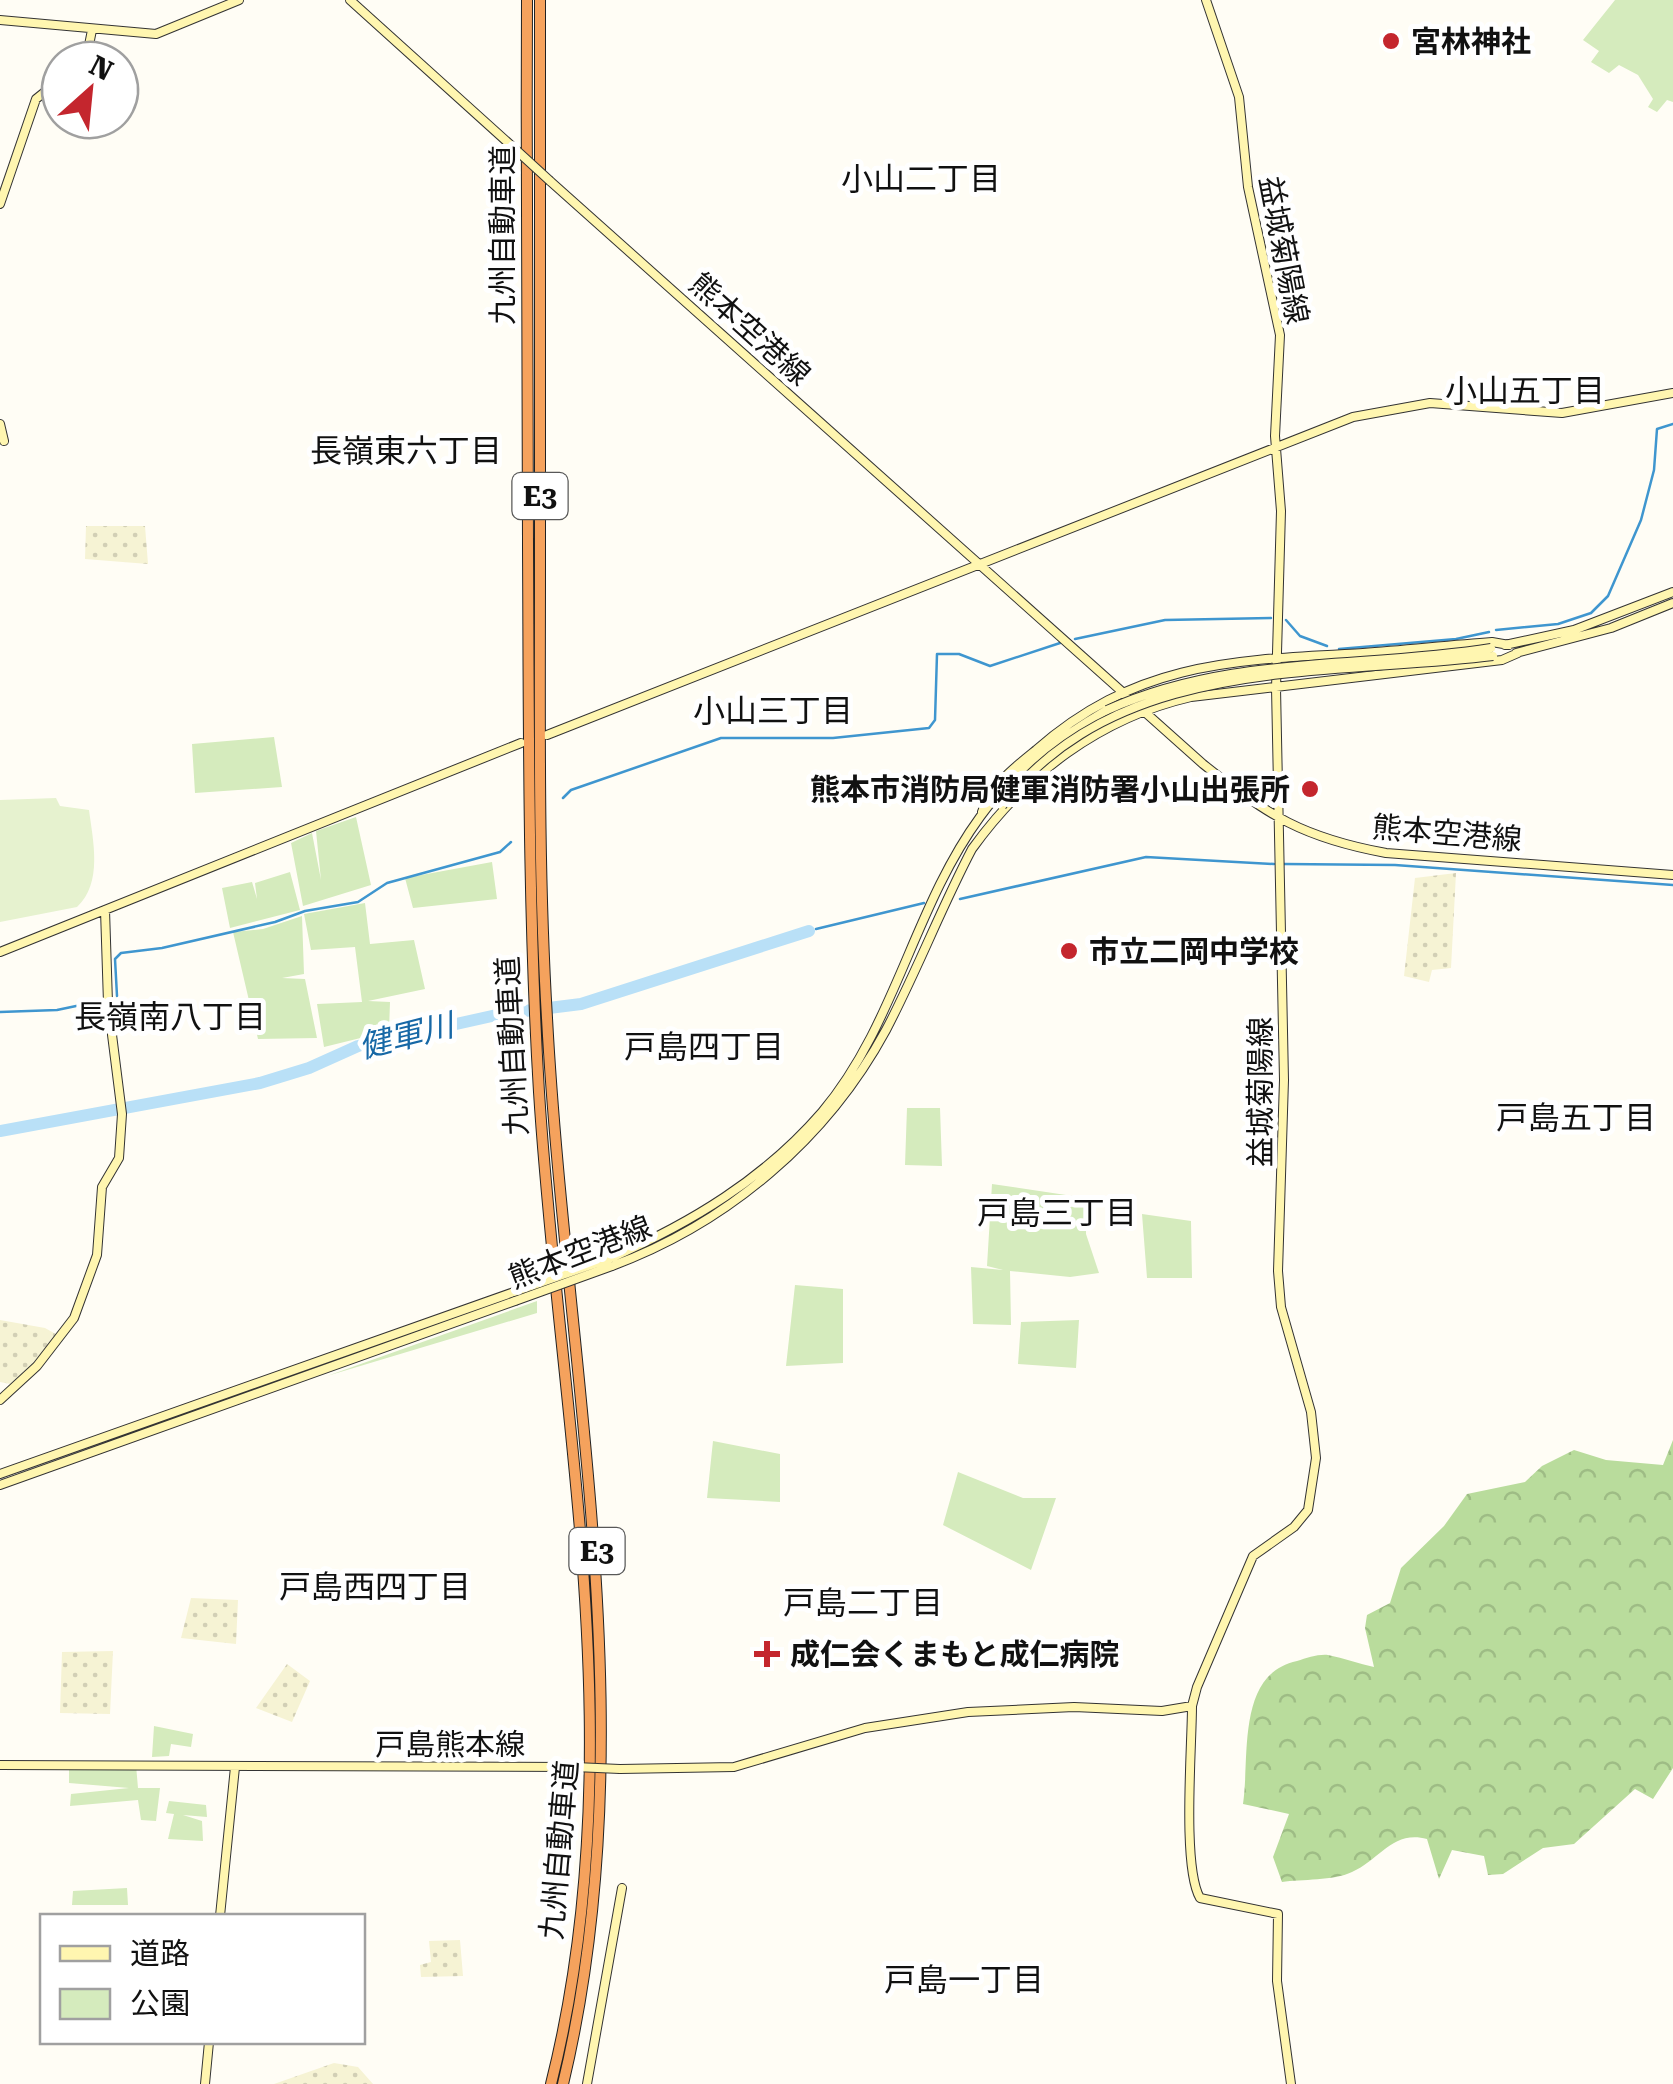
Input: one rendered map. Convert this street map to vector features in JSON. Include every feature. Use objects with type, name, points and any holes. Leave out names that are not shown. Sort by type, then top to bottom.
[{"type":"highway","name":"九州自動車道","points":[[527,0],[527,752],[541,1019],[596,1538],[604,1682],[597,1864],[564,2081]]},
{"type":"highway","name":"九州自動車道","points":[[539,992],[540,0]]},
{"type":"highway","name":"九州自動車道","points":[[541,1019],[545,1174],[584,1539],[592,1682],[582,1896],[551,2084]]},
{"type":"main road","points":[[0,20],[156,34],[240,0]]},
{"type":"main road","name":"熊本空港線","points":[[350,0],[1141,709],[1253,804],[1282,822],[1349,846],[1386,853],[1673,875]]},
{"type":"main road","name":"益城菊陽線","points":[[1206,0],[1240,97],[1248,188],[1280,335],[1276,688],[1282,822],[1278,951],[1284,1098],[1278,1271],[1281,1307],[1312,1412],[1315,1475],[1302,1519],[1252,1556],[1192,1706],[1191,1823],[1196,1891],[1200,1898],[1278,1914],[1277,1981],[1291,2084]]},
{"type":"main road","points":[[90,40],[92,30]]},
{"type":"main road","points":[[0,204],[40,96]]},
{"type":"main road","points":[[547,736],[1353,417],[1430,403],[1562,413],[1673,393]]},
{"type":"main road","points":[[0,424],[4,440]]},
{"type":"main road","name":"熊本空港線","points":[[1492,652],[1508,644],[1574,630],[1673,592]]},
{"type":"main road","name":"熊本空港線","points":[[990,824],[1063,756],[1141,709],[1191,697],[1502,660],[1518,652],[1611,628],[1673,603]]},
{"type":"main road","name":"熊本空港線","points":[[612,1262],[689,1222],[760,1173],[824,1110],[868,1040],[986,800],[1018,764],[1096,704],[1166,674],[1276,657],[1508,644]]},
{"type":"main road","name":"熊本空港線","points":[[980,816],[1064,745],[1129,707],[1168,694],[1299,673],[1518,652]]},
{"type":"main road","points":[[0,952],[521,743]]},
{"type":"main road","name":"熊本空港線","points":[[0,1485],[666,1244],[708,1219],[798,1150],[885,1032],[932,926],[999,802]]},
{"type":"main road","points":[[0,1400],[37,1366],[74,1318],[97,1255],[102,1187],[119,1158],[122,1114],[108,1003],[105,910]]},
{"type":"main road","name":"熊本空港線","points":[[0,1474],[514,1297]]},
{"type":"main road","name":"戸島熊本線","points":[[0,1765],[734,1767],[865,1728],[968,1712],[1074,1707],[1162,1711],[1192,1706]]},
{"type":"main road","points":[[220,1914],[234,1767]]},
{"type":"main road","points":[[587,2084],[622,1888]]},
{"type":"main road","points":[[205,2084],[209,2044]]},
{"type":"shaded area","points":[[86,526],[145,526],[148,564],[85,559]]},
{"type":"shaded area","points":[[1456,873],[1451,968],[1432,970],[1429,982],[1404,976],[1415,878]]},
{"type":"shaded area","points":[[0,1320],[45,1328],[63,1338],[16,1385],[0,1382]]},
{"type":"shaded area","points":[[191,1598],[238,1600],[236,1644],[181,1638]]},
{"type":"shaded area","points":[[113,1651],[110,1714],[60,1713],[62,1652]]},
{"type":"shaded area","points":[[287,1664],[310,1681],[292,1722],[256,1708]]},
{"type":"shaded area","points":[[460,1940],[463,1976],[421,1977],[420,1965],[431,1962],[429,1941]]},
{"type":"shaded area","points":[[334,2063],[358,2067],[373,2084],[274,2084]]},
{"type":"green space","points":[[1615,0],[1673,0],[1673,102],[1667,100],[1657,112],[1648,107],[1653,99],[1638,75],[1619,65],[1609,73],[1591,62],[1599,51],[1583,40]]},
{"type":"green space","points":[[274,737],[282,787],[195,793],[192,744]]},
{"type":"green space","points":[[56,798],[60,806],[89,810],[94,861],[90,886],[77,907],[0,922],[0,800]]},
{"type":"green space","points":[[356,817],[371,885],[303,906],[291,843],[312,833],[321,880],[316,831]]},
{"type":"green space","points":[[492,862],[497,899],[413,908],[405,878]]},
{"type":"green space","points":[[290,872],[300,910],[230,928],[222,888],[252,882],[257,899],[255,883]]},
{"type":"green space","points":[[365,903],[370,944],[414,940],[425,989],[368,1001],[390,1002],[389,1031],[324,1047],[317,1004],[362,1002],[355,947],[311,950],[304,914]]},
{"type":"green space","points":[[302,916],[304,974],[282,978],[305,979],[317,1038],[258,1039],[233,932],[263,929]]},
{"type":"green space","points":[[907,1108],[940,1108],[942,1166],[905,1165]]},
{"type":"green space","points":[[992,1184],[1086,1198],[1086,1234],[1099,1273],[1070,1277],[1010,1271],[1011,1325],[973,1324],[971,1267],[1003,1270],[987,1266]]},
{"type":"green space","points":[[1142,1214],[1191,1221],[1192,1278],[1147,1278]]},
{"type":"green space","points":[[795,1285],[843,1289],[843,1363],[786,1366]]},
{"type":"green space","points":[[537,1301],[537,1313],[327,1376]]},
{"type":"green space","points":[[1079,1320],[1076,1368],[1018,1364],[1021,1322]]},
{"type":"green space","points":[[1673,1440],[1673,1768],[1653,1799],[1635,1789],[1574,1844],[1543,1848],[1503,1874],[1488,1875],[1484,1856],[1452,1850],[1439,1879],[1427,1839],[1415,1837],[1395,1842],[1362,1867],[1344,1875],[1282,1882],[1273,1857],[1289,1814],[1243,1804],[1250,1720],[1264,1682],[1277,1669],[1320,1655],[1374,1667],[1365,1628],[1367,1615],[1390,1603],[1401,1568],[1444,1526],[1467,1494],[1525,1482],[1542,1466],[1574,1450],[1606,1460],[1663,1465]]},
{"type":"green space","points":[[713,1441],[780,1454],[780,1502],[707,1498]]},
{"type":"green space","points":[[958,1472],[1023,1498],[1056,1498],[1031,1570],[943,1525]]},
{"type":"green space","points":[[154,1726],[193,1734],[191,1747],[171,1744],[169,1756],[152,1757]]},
{"type":"green space","points":[[136,1765],[138,1788],[160,1788],[156,1821],[141,1820],[138,1800],[70,1806],[71,1794],[129,1788],[69,1783],[69,1769]]},
{"type":"green space","points":[[169,1801],[206,1805],[207,1817],[183,1815],[202,1821],[203,1841],[168,1839],[174,1814],[166,1813]]},
{"type":"green space","points":[[127,1888],[128,1905],[72,1905],[73,1891]]},
{"type":"waterway","points":[[1496,630],[1558,624],[1591,613],[1608,596],[1641,520],[1654,470],[1657,429],[1673,424]]},
{"type":"waterway","points":[[1075,639],[1165,620],[1271,618]]},
{"type":"waterway","points":[[1286,620],[1300,636],[1327,646]]},
{"type":"waterway","points":[[1339,649],[1456,639],[1489,632]]},
{"type":"waterway","points":[[563,798],[571,790],[721,738],[833,738],[929,728],[935,720],[937,654],[959,654],[990,666],[1060,643]]},
{"type":"waterway","points":[[117,996],[115,959],[121,953],[162,948],[275,922],[305,911],[358,902],[387,883],[500,852],[511,842]]},
{"type":"waterway","points":[[960,899],[1146,857],[1274,864]]},
{"type":"waterway","points":[[1284,864],[1395,865],[1673,885]]},
{"type":"waterway","points":[[816,929],[924,903]]},
{"type":"waterway","name":"健軍川","points":[[0,1131],[260,1083],[309,1068],[358,1046],[501,1014],[581,1004],[809,931]]},
{"type":"waterway","points":[[0,1012],[57,1010],[100,1001]]},
{"type":"place","name":"宮林神社","points":[[1391,41]]},
{"type":"place","name":"熊本市消防局健軍消防署小山出張所","points":[[1310,789]]},
{"type":"place","name":"市立二岡中学校","points":[[1069,951]]},
{"type":"place","name":"成仁会くまもと成仁病院","points":[[767,1654]]},
{"type":"district","name":"小山二丁目","points":[[921,179]]},
{"type":"district","name":"小山五丁目","points":[[1525,391]]},
{"type":"district","name":"長嶺東六丁目","points":[[406,451]]},
{"type":"district","name":"小山三丁目","points":[[773,711]]},
{"type":"district","name":"長嶺南八丁目","points":[[170,1017]]},
{"type":"district","name":"戸島四丁目","points":[[704,1047]]},
{"type":"district","name":"戸島五丁目","points":[[1576,1118]]},
{"type":"district","name":"戸島三丁目","points":[[1057,1213]]},
{"type":"district","name":"戸島西四丁目","points":[[375,1587]]},
{"type":"district","name":"戸島二丁目","points":[[863,1603]]},
{"type":"district","name":"戸島一丁目","points":[[964,1980]]}]
